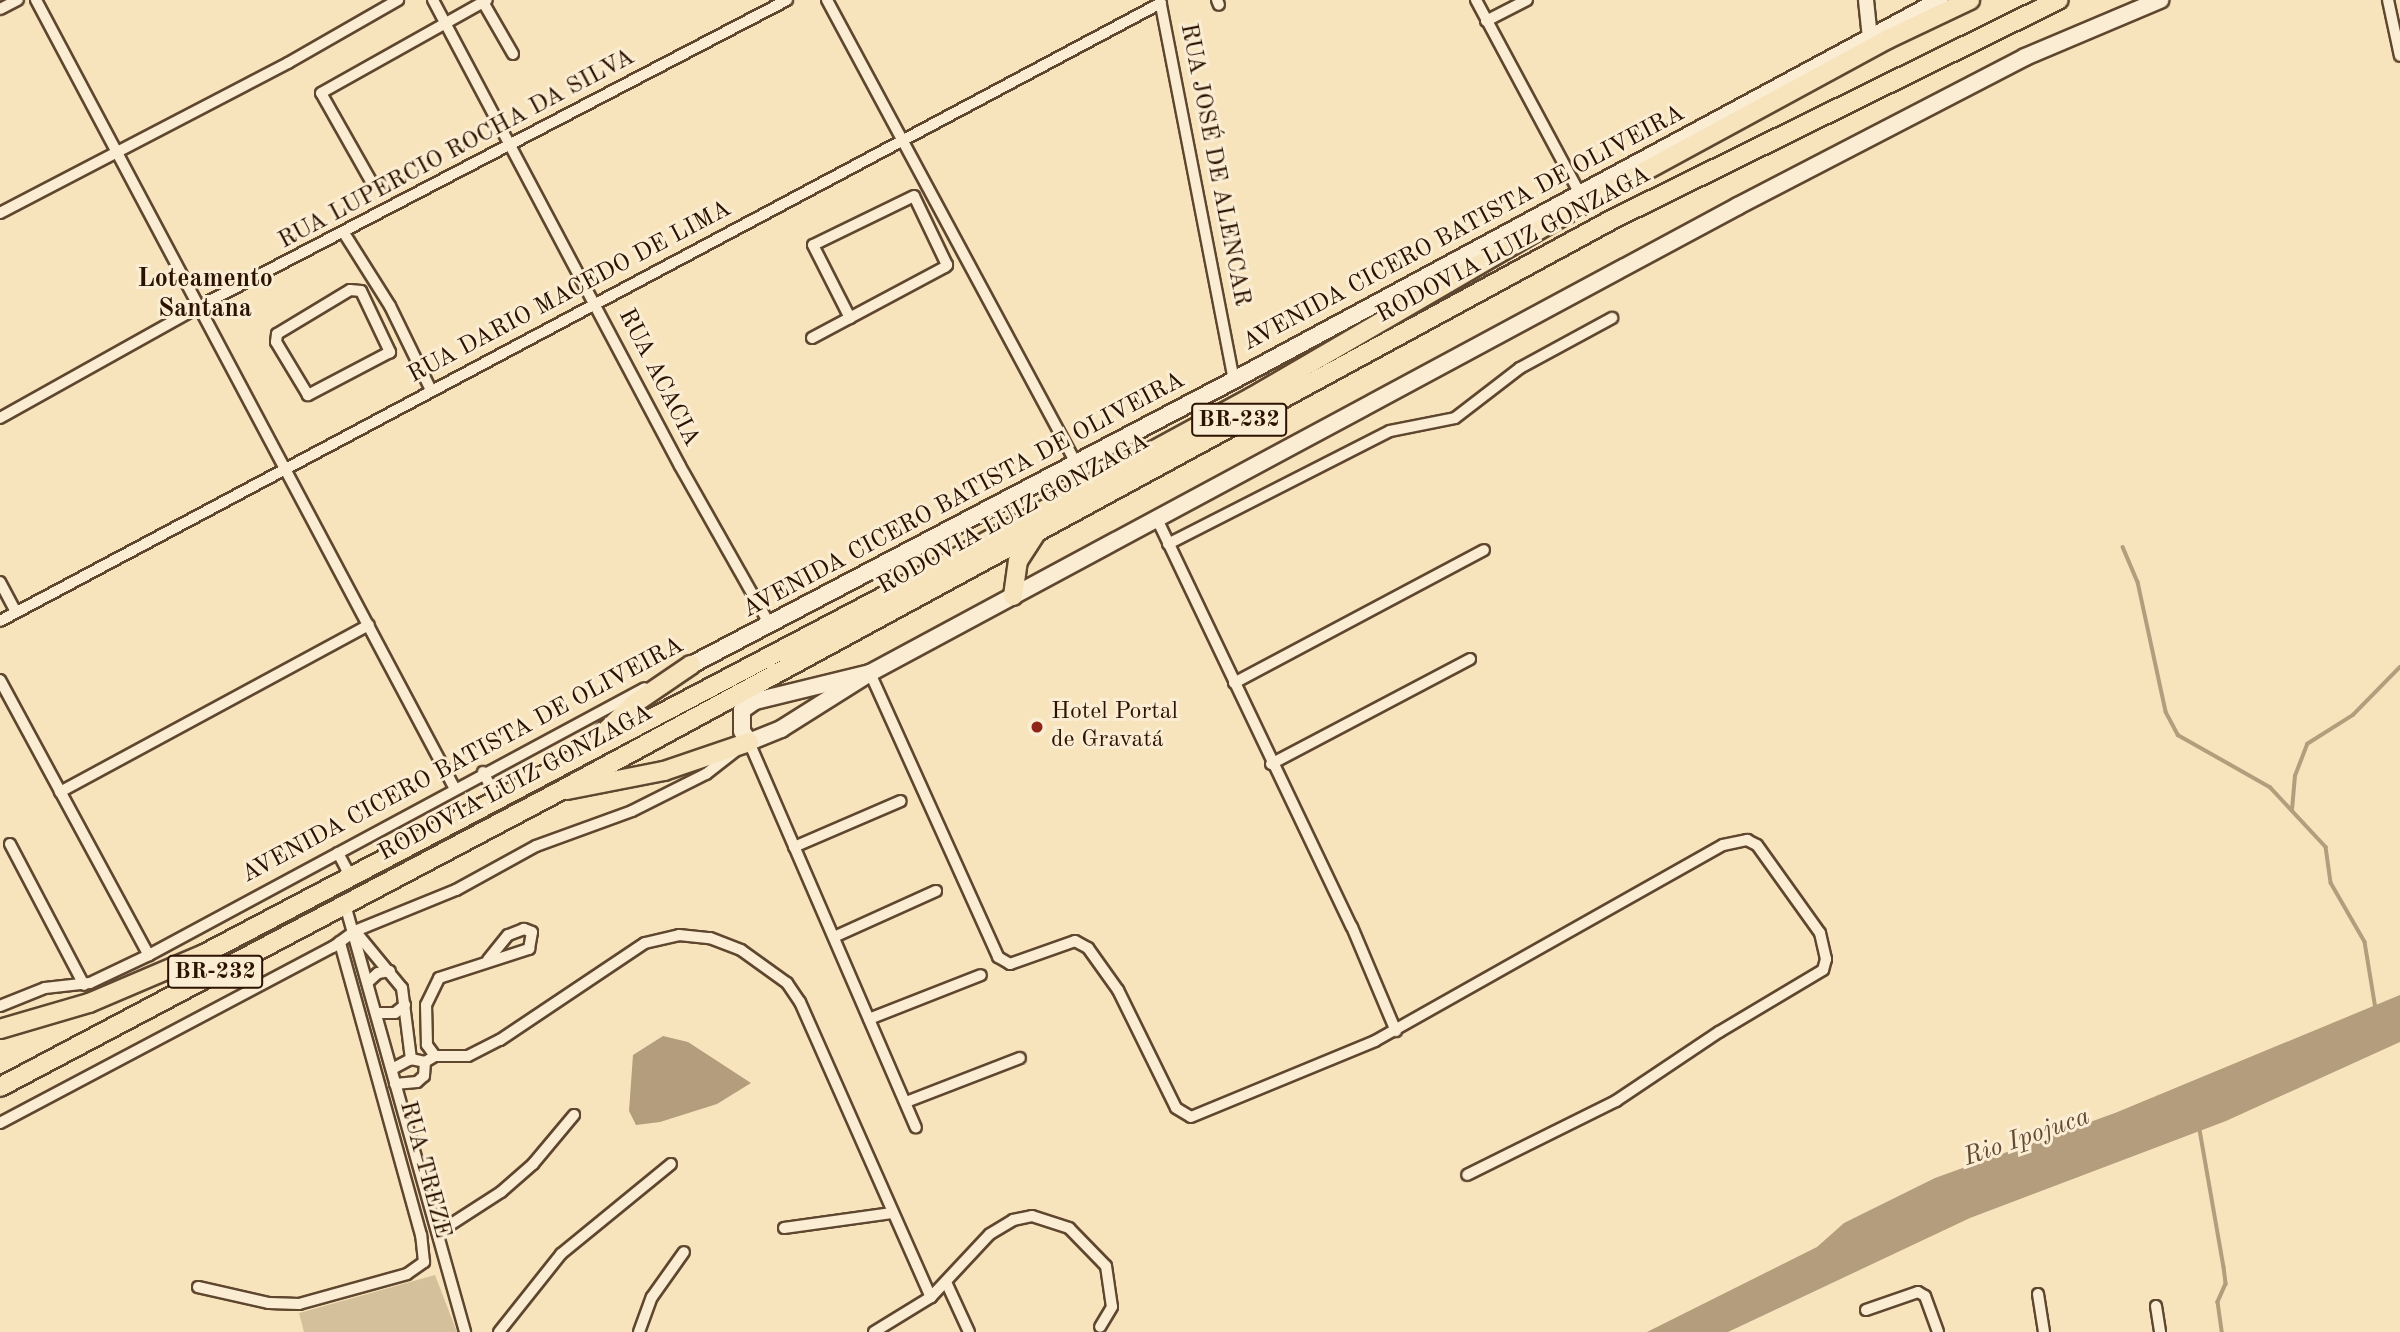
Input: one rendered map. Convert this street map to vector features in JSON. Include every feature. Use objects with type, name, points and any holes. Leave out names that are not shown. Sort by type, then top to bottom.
[{"type":"highway","name":"RODOVIA LUIZ GONZAGA","points":[[0,1029],[89,1003],[204,954],[1252,397],[1584,204],[1888,39],[1970,0]]},
{"type":"highway","name":"RODOVIA LUIZ GONZAGA","points":[[0,1087],[344,901],[560,791],[1041,527],[1611,220],[2059,0]]},
{"type":"highway","points":[[1013,596],[1018,561],[1041,527]]},
{"type":"highway","points":[[582,755],[635,703],[691,665]]},
{"type":"highway","points":[[560,791],[597,788],[664,771],[745,743]]},
{"type":"main road","name":"AVENIDA CICERO BATISTA DE OLIVEIRA","points":[[691,665],[1234,380],[1940,0]]},
{"type":"main road","points":[[870,673],[755,701],[742,710],[740,721],[745,743],[781,729],[870,673],[1934,104],[2079,32],[2160,0]]},
{"type":"street","points":[[0,9],[18,0]]},
{"type":"street","points":[[37,0],[115,152],[200,306],[454,787]]},
{"type":"street","points":[[0,213],[398,0]]},
{"type":"street","name":"RUA ACACIA","points":[[433,0],[596,303],[680,466],[770,625]]},
{"type":"street","name":"RUA LUPERCIO ROCHA DA SILVA","points":[[0,418],[200,306],[786,0]]},
{"type":"street","points":[[827,0],[1076,463]]},
{"type":"street","points":[[1476,0],[1579,192]]},
{"type":"street","points":[[1486,21],[1527,0]]},
{"type":"street","points":[[1866,0],[1870,37]]},
{"type":"street","points":[[2388,0],[2400,56]]},
{"type":"street","points":[[372,183],[321,93],[485,1],[513,54]]},
{"type":"street","name":"RUA DARIO MACEDO DE LIMA","points":[[0,621],[1160,2]]},
{"type":"street","name":"RUA JOSÉ DE ALENCAR","points":[[1160,2],[1234,380]]},
{"type":"street","points":[[812,338],[850,318],[945,267],[948,258],[917,199],[909,195],[815,243],[813,251],[850,318]]},
{"type":"street","points":[[933,230],[947,221]]},
{"type":"street","points":[[344,233],[390,306],[431,390]]},
{"type":"street","points":[[354,289],[361,290],[375,317],[390,348],[387,356],[315,395],[305,392],[276,342],[280,328],[354,289]]},
{"type":"street","points":[[375,317],[390,306]]},
{"type":"street","points":[[1168,544],[1390,431],[1454,418],[1520,368],[1612,318]]},
{"type":"street","points":[[1157,519],[1271,764],[1352,927],[1396,1031]]},
{"type":"street","points":[[1234,683],[1484,550]]},
{"type":"street","points":[[0,582],[16,611]]},
{"type":"street","points":[[60,792],[369,625]]},
{"type":"street","points":[[1271,764],[1470,659]]},
{"type":"street","name":"AVENIDA CICERO BATISTA DE OLIVEIRA","points":[[0,1006],[45,988],[84,985],[149,955],[454,787],[691,665]]},
{"type":"street","points":[[870,673],[998,957],[1010,964],[1075,941],[1088,948],[1118,990],[1181,1115],[1205,1113],[1396,1031],[1735,840],[1757,845],[1820,933],[1826,959],[1823,971],[1813,980],[1718,1032],[1616,1101],[1468,1175]]},
{"type":"street","points":[[0,680],[149,955]]},
{"type":"street","points":[[0,1123],[340,943],[355,931],[456,890],[536,846],[632,811],[706,774],[745,743],[794,847],[916,1127]]},
{"type":"street","points":[[483,772],[497,800]]},
{"type":"street","points":[[794,847],[901,801]]},
{"type":"street","points":[[10,844],[84,985]]},
{"type":"street","points":[[338,853],[351,877]]},
{"type":"street","points":[[834,937],[936,891]]},
{"type":"street","points":[[344,901],[379,1013],[395,1084],[466,1332]]},
{"type":"street","points":[[355,931],[402,988],[411,1059]]},
{"type":"street","points":[[392,1069],[411,1059],[425,1062],[435,1056],[468,1056],[500,1040],[645,943],[679,935],[710,938],[762,962],[800,1002],[892,1213],[932,1297]]},
{"type":"street","name":"RUA TREZE","points":[[198,1287],[270,1303],[299,1304],[407,1274],[424,1262],[415,1211],[340,943]]},
{"type":"street","points":[[435,1056],[425,1031],[430,989],[451,971],[488,960]]},
{"type":"street","points":[[368,982],[378,973],[390,971]]},
{"type":"street","points":[[869,1019],[981,975]]},
{"type":"street","points":[[379,1013],[395,1013],[405,1005]]},
{"type":"street","points":[[906,1102],[1020,1058]]},
{"type":"street","points":[[395,1084],[418,1082],[424,1076],[425,1062]]},
{"type":"street","points":[[439,1232],[501,1192],[533,1164],[574,1115]]},
{"type":"street","points":[[499,1332],[561,1254],[671,1164]]},
{"type":"street","points":[[784,1228],[892,1213]]},
{"type":"street","points":[[874,1332],[932,1297],[990,1234],[1013,1220],[1032,1216],[1052,1220],[1086,1241],[1106,1266],[1112,1307],[1100,1327]]},
{"type":"street","points":[[639,1332],[652,1297],[684,1252]]},
{"type":"street","points":[[946,1282],[969,1332]]},
{"type":"street","points":[[1866,1310],[1911,1292],[1924,1296],[1938,1332]]},
{"type":"street","points":[[2039,1294],[2044,1332]]},
{"type":"street","points":[[2156,1306],[2160,1332]]},
{"type":"shaded area","name":"Rio Ipojuca","points":[[2400,995],[2400,1042],[2226,1121],[1970,1218],[1728,1332],[1647,1332],[1817,1247],[1844,1223],[1935,1178],[2115,1113]]},
{"type":"shaded area","points":[[663,1036],[688,1042],[751,1083],[717,1104],[660,1122],[636,1125],[629,1111],[633,1055]]},
{"type":"shaded area","points":[[435,1275],[457,1332],[304,1332],[299,1313]]},
{"type":"waterway","points":[[2123,547],[2138,582],[2166,712],[2178,735],[2270,787],[2326,847],[2331,883],[2365,942],[2376,1009]]},
{"type":"waterway","points":[[2292,810],[2295,776],[2307,744],[2353,715],[2400,667]]},
{"type":"waterway","points":[[2200,1130],[2226,1284],[2218,1302],[2222,1332]]},
{"type":"place","name":"Hotel Portal de Gravatá","points":[[1037,727]]},
{"type":"district","name":"Loteamento Santana","points":[[205,295]]}]
